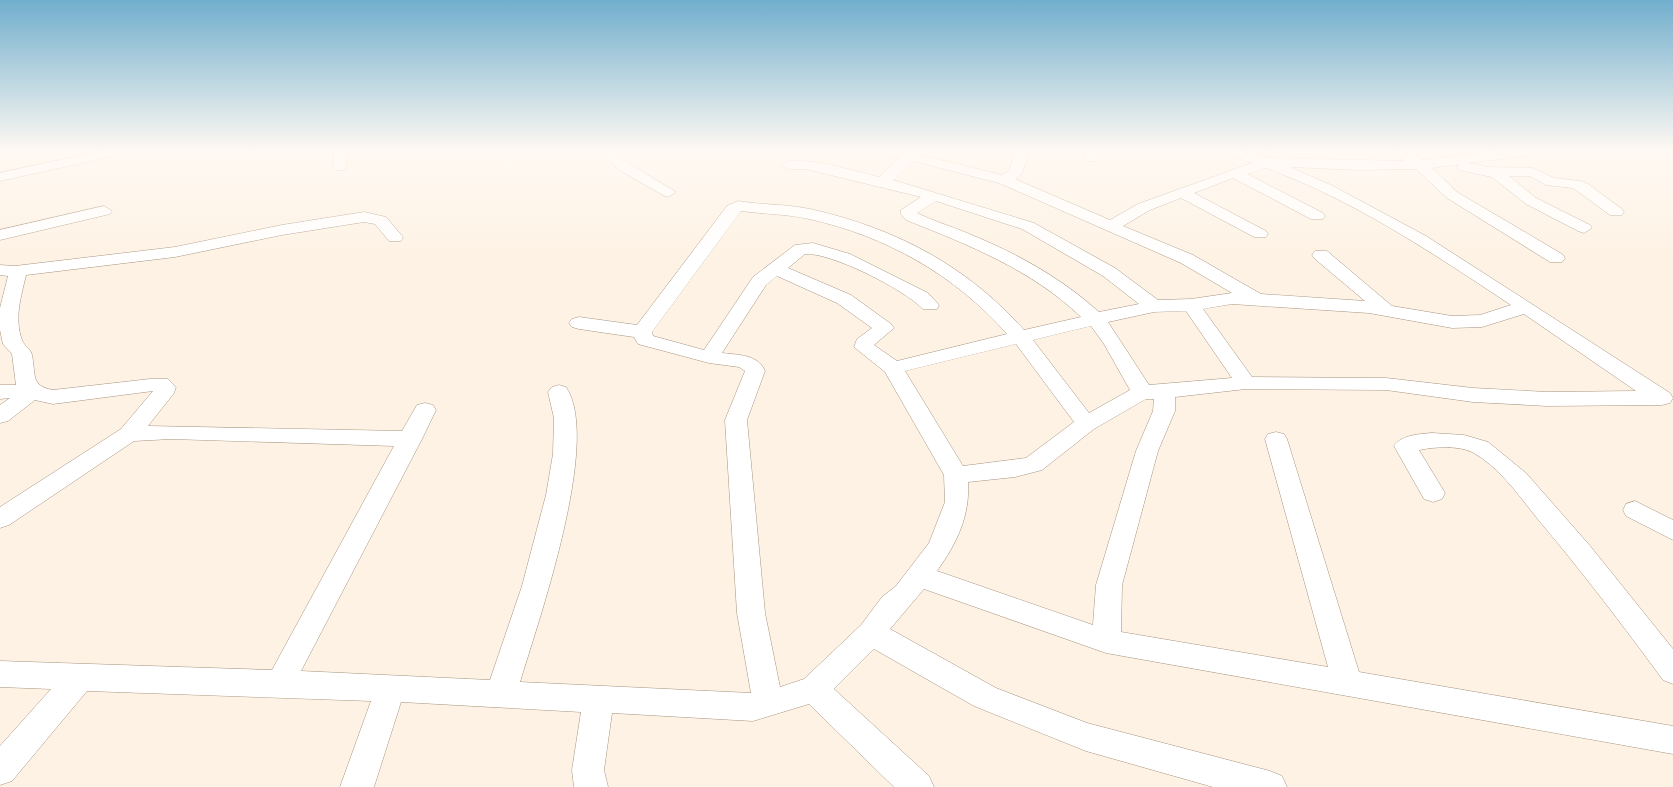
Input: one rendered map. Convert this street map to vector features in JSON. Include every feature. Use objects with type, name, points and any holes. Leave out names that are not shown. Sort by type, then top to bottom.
[{"type":"street","points":[[659,187],[668,192]]},
{"type":"street","points":[[900,187],[1028,226],[1108,272],[1154,306]]},
{"type":"street","points":[[1020,187],[1187,259],[1254,298]]},
{"type":"street","points":[[1111,226],[1144,207],[1198,187]]},
{"type":"street","points":[[1260,187],[1316,216]]},
{"type":"street","points":[[1322,187],[1375,212],[1456,260],[1525,308],[1667,400]]},
{"type":"street","points":[[1443,187],[1452,195],[1556,258]]},
{"type":"street","points":[[1514,187],[1531,201],[1584,228]]},
{"type":"street","points":[[1581,187],[1616,212]]},
{"type":"street","points":[[1182,193],[1260,234]]},
{"type":"street","points":[[935,196],[909,210],[908,214],[912,218],[970,240],[1027,267],[1067,294],[1095,319],[1154,392],[1164,411],[1146,451],[1110,585],[1106,641]]},
{"type":"street","points":[[642,332],[733,208],[738,206],[808,214],[890,240],[957,277],[978,293],[1020,338],[1086,424]]},
{"type":"street","points":[[1028,226],[1068,207]]},
{"type":"street","points":[[0,235],[104,211]]},
{"type":"street","points":[[7,271],[175,252],[282,230],[364,217],[380,220],[396,236]]},
{"type":"street","points":[[709,357],[759,281],[800,249],[814,247],[850,260],[922,297],[930,305]]},
{"type":"street","points":[[1321,255],[1384,308]]},
{"type":"street","points":[[0,674],[280,683],[753,707],[814,689],[871,633],[892,605],[906,594],[940,547],[957,502],[956,475],[893,368],[864,347],[864,343],[884,328],[844,299],[776,269]]},
{"type":"street","points":[[0,519],[129,434],[165,387],[161,384],[150,384],[52,397],[36,394],[25,383],[22,353],[14,344],[7,320],[18,274],[7,271]]},
{"type":"street","points":[[893,368],[1154,306],[1192,305],[1232,298],[1384,308],[1429,319],[1471,323],[1525,308]]},
{"type":"street","points":[[1192,305],[1246,383]]},
{"type":"street","points":[[579,323],[642,332]]},
{"type":"street","points":[[642,332],[645,340],[709,357],[745,362],[754,371],[736,420],[751,613],[768,704]]},
{"type":"street","points":[[956,475],[1015,469],[1034,464],[1086,424],[1154,392],[1246,383],[1386,384],[1473,395],[1547,399],[1667,400]]},
{"type":"street","points":[[0,392],[33,391]]},
{"type":"street","points":[[0,416],[33,391]]},
{"type":"street","points":[[501,694],[550,531],[563,466],[566,448],[565,416],[559,392]]},
{"type":"street","points":[[280,683],[425,410]]},
{"type":"street","points":[[129,434],[171,432],[411,439]]},
{"type":"street","points":[[1276,439],[1347,682]]},
{"type":"street","points":[[1433,493],[1406,446],[1421,442],[1469,442],[1492,456],[1527,489],[1605,580],[1673,671]]},
{"type":"street","points":[[1635,510],[1673,531]]},
{"type":"street","points":[[921,575],[939,585],[951,587],[1106,641],[1673,740]]},
{"type":"street","points":[[871,633],[986,697],[1086,737],[1270,787]]},
{"type":"street","points":[[0,770],[80,678]]},
{"type":"street","points":[[357,787],[391,688]]},
{"type":"street","points":[[814,689],[917,787]]},
{"type":"street","points":[[590,787],[588,770],[598,700]]}]
